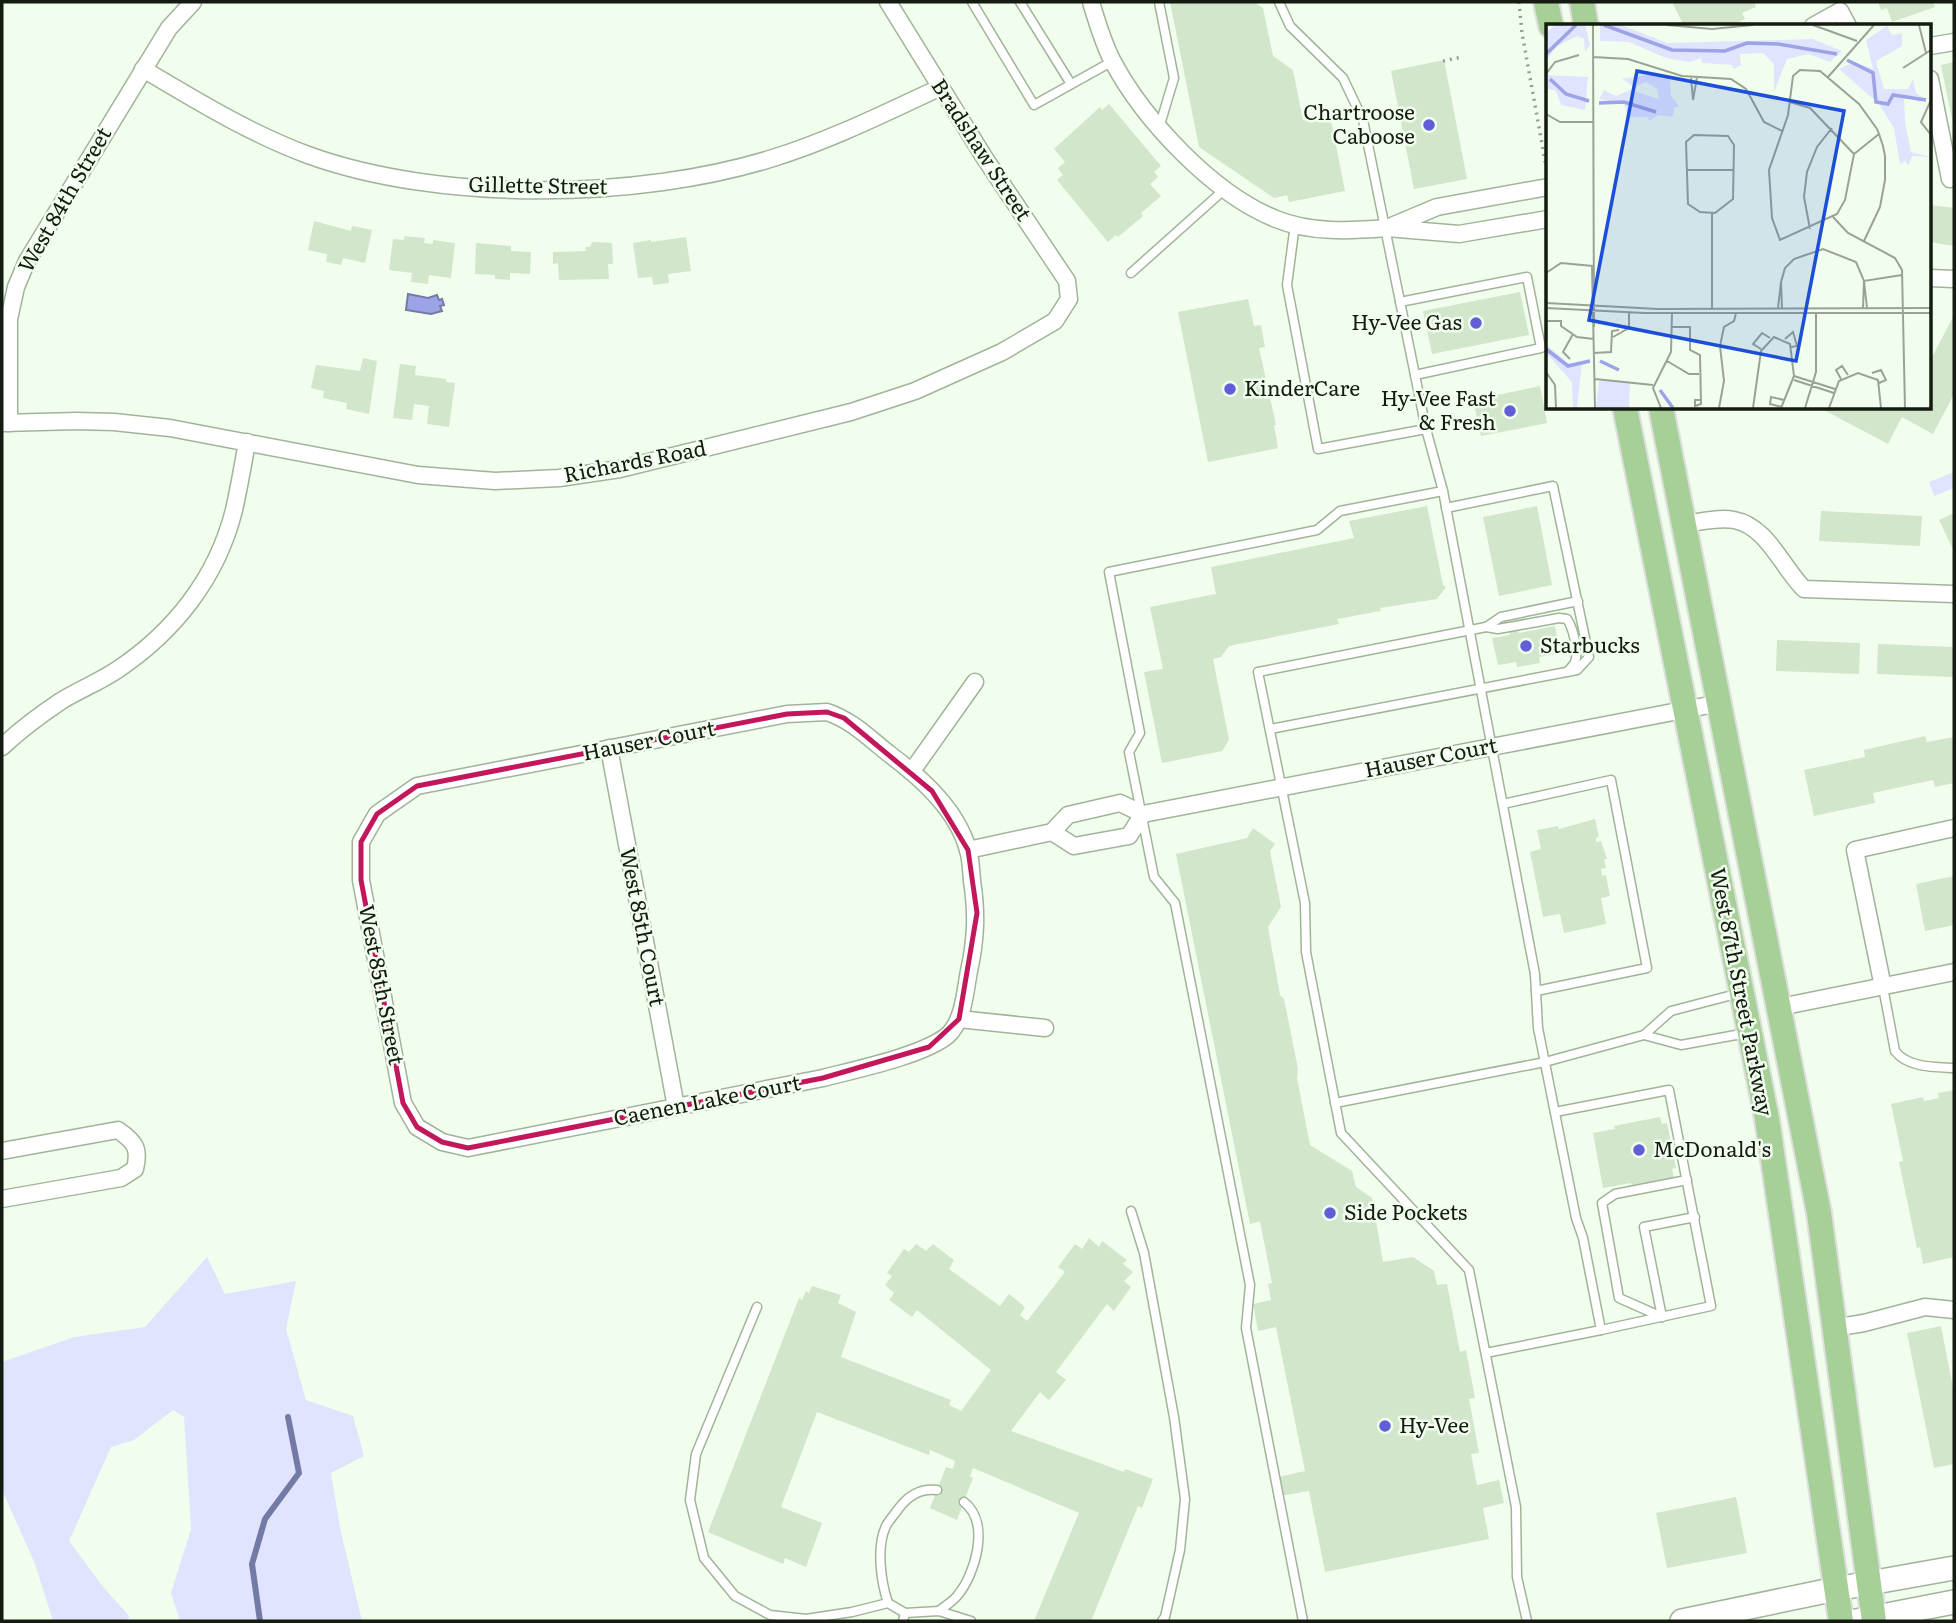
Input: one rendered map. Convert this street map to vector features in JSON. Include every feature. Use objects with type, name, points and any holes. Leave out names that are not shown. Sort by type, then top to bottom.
[{"type":"main road","points":[[1546,2],[1551,24]]},
{"type":"main road","points":[[1582,2],[1587,24]]},
{"type":"main road","name":"West 87th Street Parkway","points":[[1625,410],[1742,993],[1784,1228],[1841,1621]]},
{"type":"main road","name":"West 87th Street Parkway","points":[[1661,410],[1819,1213],[1870,1583],[1868,1620]]},
{"type":"main road","points":[[1682,1621],[1954,1568]]},
{"type":"main road","points":[[1868,1620],[1954,1602]]},
{"type":"street","name":"West 84th Street","points":[[6,423],[9,320],[16,287],[27,261],[169,28],[193,2]]},
{"type":"street","name":"Bradshaw Street","points":[[888,2],[984,158],[1053,258],[1067,281],[1069,299]]},
{"type":"street","points":[[1091,2],[1113,61],[1159,128],[1188,160],[1225,189],[1276,219],[1334,230],[1387,228],[1459,233],[1546,219]]},
{"type":"street","points":[[1817,24],[1840,11],[1846,24]]},
{"type":"street","points":[[1932,46],[1954,42]]},
{"type":"street","name":"Gillette Street","points":[[144,69],[253,132],[309,155],[370,173],[425,182],[512,189],[578,189],[650,184],[712,174],[773,158],[845,132],[939,88]]},
{"type":"street","points":[[1932,89],[1950,178]]},
{"type":"street","points":[[1387,228],[1437,207],[1546,187]]},
{"type":"street","points":[[1932,278],[1954,279]]},
{"type":"street","name":"Richards Road","points":[[6,423],[114,422],[170,428],[418,475],[495,481],[559,478],[620,469],[851,412],[915,391],[1002,352],[1055,321],[1069,299]]},
{"type":"street","points":[[2,747],[21,728],[61,701],[114,672],[143,652],[175,622],[198,592],[219,553],[234,512],[247,442]]},
{"type":"street","points":[[1685,524],[1714,519],[1734,520],[1750,526],[1767,541],[1804,589],[1954,594]]},
{"type":"street","points":[[912,771],[975,682]]},
{"type":"street","name":"Hauser Court","points":[[377,814],[417,786],[787,714],[827,712],[844,718],[912,771],[932,791],[959,828],[968,850],[1052,832],[1068,814],[1121,803],[1143,814],[1720,704]]},
{"type":"street","name":"West 85th Court","points":[[608,748],[676,1107]]},
{"type":"street","name":"West 85th Street","points":[[377,814],[361,842],[361,880],[403,1102],[417,1127],[442,1142]]},
{"type":"street","points":[[1052,832],[1074,846],[1129,836],[1143,814]]},
{"type":"street","points":[[1883,987],[1856,850],[1954,828]]},
{"type":"street","points":[[968,850],[977,913],[975,940],[959,1019],[1045,1028]]},
{"type":"street","points":[[1780,1007],[1954,972]]},
{"type":"street","name":"Caenen Lake Court","points":[[442,1142],[468,1148],[822,1078],[929,1047],[948,1035],[959,1019]]},
{"type":"street","points":[[2,1151],[118,1130],[132,1140],[138,1156],[135,1170],[121,1178],[2,1199]]},
{"type":"street","points":[[1833,1328],[1925,1307],[1954,1310]]},
{"type":"lane","points":[[972,2],[1034,105],[1113,61]]},
{"type":"lane","points":[[1020,2],[1071,84]]},
{"type":"lane","points":[[1159,2],[1174,78],[1159,128]]},
{"type":"lane","points":[[1279,2],[1290,26],[1343,78],[1363,120],[1426,429],[1443,491],[1535,974],[1538,1028],[1601,1330]]},
{"type":"lane","points":[[1131,273],[1225,189]]},
{"type":"lane","points":[[1295,224],[1287,285],[1318,449],[1426,429]]},
{"type":"lane","points":[[1400,302],[1527,277],[1541,348],[1415,374]]},
{"type":"lane","points":[[1270,729],[1577,670],[1590,657],[1553,486],[1446,508]]},
{"type":"lane","points":[[1303,1621],[1246,1328],[1250,1285],[1183,944],[1174,903],[1154,877],[1129,752],[1140,733],[1109,572],[1317,530],[1340,511],[1443,491]]},
{"type":"lane","points":[[1486,627],[1502,617],[1578,601]]},
{"type":"lane","points":[[1527,1621],[1517,1577],[1516,1507],[1469,1270],[1341,1133],[1306,952],[1305,903],[1258,672],[1469,630],[1486,627],[1498,629],[1559,618],[1567,619],[1571,626],[1576,653],[1575,661],[1567,672]]},
{"type":"lane","points":[[1503,804],[1611,780],[1647,968],[1536,991]]},
{"type":"lane","points":[[1883,987],[1895,1051],[1901,1058],[1910,1063],[1954,1068]]},
{"type":"lane","points":[[1335,1103],[1545,1062],[1644,1035],[1671,1011],[1742,993]]},
{"type":"lane","points":[[1644,1035],[1681,1045],[1749,1032]]},
{"type":"lane","points":[[1486,1353],[1711,1306],[1669,1090],[1555,1112]]},
{"type":"lane","points":[[1662,1317],[1619,1298],[1602,1203],[1615,1194],[1687,1180]]},
{"type":"lane","points":[[1130,1211],[1144,1253],[1174,1416],[1185,1499],[1180,1550],[1162,1621]]},
{"type":"lane","points":[[1662,1317],[1644,1227],[1695,1217]]},
{"type":"lane","points":[[757,1307],[695,1454],[690,1500],[704,1558],[736,1596],[770,1615],[806,1619],[888,1603]]},
{"type":"lane","points":[[937,1490],[930,1489],[908,1496],[885,1527],[880,1559],[883,1587],[888,1603],[904,1617],[939,1611],[971,1621]]},
{"type":"lane","points":[[939,1611],[957,1596],[969,1577],[978,1548],[977,1523],[969,1506],[964,1503]]},
{"type":"path","points":[[1519,2],[1546,166]]},
{"type":"path","points":[[1443,61],[1462,57]]},
{"type":"highlighted area","points":[[827,712],[844,718],[932,791],[968,850],[977,913],[959,1019],[929,1047],[823,1078],[468,1148],[442,1142],[417,1127],[403,1103],[361,880],[361,842],[377,814],[417,786],[787,714]]},
{"type":"shaded area","points":[[1954,472],[1954,488],[1934,496],[1929,482]]},
{"type":"shaded area","points":[[207,1257],[225,1294],[296,1281],[286,1329],[306,1400],[353,1416],[364,1456],[331,1473],[340,1528],[362,1621],[180,1621],[171,1593],[191,1529],[184,1417],[173,1410],[134,1440],[111,1447],[69,1541],[104,1588],[130,1617],[124,1621],[53,1621],[35,1564],[2,1490],[2,1362],[74,1337],[145,1327]]},
{"type":"water","points":[[408,294],[428,298],[437,295],[444,305],[440,306],[442,311],[431,314],[406,310]]},
{"type":"building","points":[[1170,2],[1254,2],[1263,8],[1273,56],[1293,70],[1303,120],[1330,115],[1345,191],[1289,202],[1287,195],[1274,198],[1199,147]]},
{"type":"building","points":[[1672,2],[1754,2],[1756,7],[1742,13],[1745,19],[1735,24],[1683,24]]},
{"type":"building","points":[[1878,2],[1933,2],[1935,7],[1892,22],[1887,8],[1881,10]]},
{"type":"building","points":[[1444,60],[1467,179],[1414,189],[1391,71]]},
{"type":"building","points":[[1954,62],[1954,124],[1953,124],[1941,65]]},
{"type":"building","points":[[1109,104],[1161,166],[1154,172],[1158,177],[1150,184],[1161,196],[1141,213],[1143,216],[1108,242],[1057,180],[1063,175],[1058,168],[1065,162],[1054,149],[1100,107],[1102,110]]},
{"type":"building","points":[[1932,205],[1954,208],[1954,246],[1932,242]]},
{"type":"building","points":[[314,221],[351,231],[352,226],[372,230],[365,263],[343,258],[341,265],[326,262],[327,254],[308,250]]},
{"type":"building","points":[[404,236],[425,238],[424,243],[433,244],[433,240],[455,243],[451,278],[429,275],[428,284],[411,282],[412,273],[389,270],[393,239],[404,240]]},
{"type":"building","points":[[686,237],[691,271],[668,274],[669,283],[653,285],[652,277],[638,278],[633,243]]},
{"type":"building","points":[[592,242],[612,243],[613,264],[608,264],[609,279],[559,280],[558,263],[553,264],[553,252],[586,251],[585,247],[590,247]]},
{"type":"building","points":[[476,243],[511,246],[511,251],[531,252],[530,274],[510,273],[510,280],[495,279],[495,275],[475,274]]},
{"type":"building","name":"Hy-Vee Gas","points":[[1520,292],[1529,335],[1432,354],[1423,311]]},
{"type":"building","name":"KinderCare","points":[[1248,299],[1254,326],[1261,325],[1265,347],[1259,348],[1276,425],[1278,448],[1208,462],[1178,312]]},
{"type":"building","points":[[1954,315],[1954,394],[1933,434],[1902,417],[1888,444],[1824,410],[1932,410],[1932,357]]},
{"type":"building","points":[[363,358],[377,361],[369,414],[346,409],[347,403],[323,398],[324,391],[311,388],[316,365],[360,371]]},
{"type":"building","points":[[400,364],[416,366],[415,375],[446,379],[446,382],[455,383],[449,427],[427,424],[429,406],[414,404],[412,420],[393,418]]},
{"type":"building","name":"Hy-Vee Fast & Fresh","points":[[1540,386],[1547,423],[1481,436],[1473,400]]},
{"type":"building","points":[[1427,506],[1443,585],[1446,587],[1437,599],[1380,608],[1381,611],[1337,619],[1339,624],[1229,646],[1221,657],[1213,659],[1229,740],[1222,751],[1162,763],[1144,672],[1163,669],[1150,607],[1216,594],[1211,567],[1354,538],[1349,521]]},
{"type":"building","points":[[1537,506],[1552,585],[1499,596],[1483,517]]},
{"type":"building","points":[[1821,511],[1922,516],[1920,546],[1819,541]]},
{"type":"building","points":[[1954,513],[1954,546],[1952,547],[1939,520]]},
{"type":"building","name":"Starbucks","points":[[1555,626],[1560,653],[1539,657],[1540,663],[1517,667],[1516,662],[1498,665],[1492,638],[1510,635],[1509,631],[1518,629],[1519,633]]},
{"type":"building","points":[[1777,640],[1860,643],[1859,674],[1776,671]]},
{"type":"building","points":[[1878,644],[1954,647],[1954,677],[1877,674]]},
{"type":"building","points":[[1925,736],[1927,742],[1954,737],[1954,783],[1935,787],[1933,780],[1873,793],[1875,803],[1814,816],[1804,770],[1865,757],[1864,750]]},
{"type":"building","points":[[1595,819],[1599,837],[1596,842],[1601,841],[1607,859],[1604,859],[1606,868],[1601,869],[1602,876],[1606,875],[1610,896],[1601,898],[1606,924],[1564,933],[1560,914],[1543,917],[1530,852],[1541,849],[1537,830],[1558,826],[1559,829]]},
{"type":"building","points":[[1253,828],[1275,844],[1270,851],[1281,907],[1268,927],[1280,995],[1284,999],[1298,1069],[1297,1078],[1310,1145],[1352,1171],[1356,1187],[1372,1198],[1383,1262],[1413,1257],[1434,1271],[1437,1285],[1447,1284],[1460,1352],[1466,1350],[1475,1398],[1469,1399],[1479,1453],[1471,1454],[1477,1485],[1499,1480],[1504,1503],[1483,1508],[1489,1539],[1325,1572],[1309,1491],[1281,1496],[1278,1477],[1305,1471],[1276,1327],[1258,1331],[1253,1304],[1271,1300],[1268,1284],[1272,1283],[1260,1221],[1250,1224],[1176,854],[1247,838]]},
{"type":"building","points":[[1954,876],[1954,925],[1925,931],[1916,884]]},
{"type":"building","points":[[1954,1090],[1954,1257],[1923,1264],[1920,1247],[1917,1248],[1899,1162],[1903,1161],[1891,1104],[1923,1097],[1924,1101],[1939,1098],[1938,1093]]},
{"type":"building","points":[[1660,1117],[1662,1124],[1667,1123],[1676,1168],[1672,1169],[1675,1182],[1633,1190],[1631,1183],[1603,1188],[1593,1133]]},
{"type":"building","points":[[1089,1238],[1099,1247],[1102,1241],[1127,1260],[1123,1264],[1133,1272],[1124,1281],[1131,1287],[1114,1311],[1107,1304],[1056,1372],[1066,1380],[1049,1400],[1040,1392],[1011,1431],[1124,1472],[1125,1469],[1153,1479],[1142,1508],[1138,1506],[1091,1621],[1034,1621],[1079,1513],[973,1468],[970,1476],[973,1478],[957,1520],[930,1508],[946,1467],[953,1469],[955,1461],[930,1450],[929,1455],[817,1412],[781,1507],[822,1523],[806,1567],[785,1558],[783,1564],[708,1532],[799,1298],[802,1300],[812,1286],[841,1295],[838,1303],[856,1312],[841,1357],[951,1400],[949,1405],[961,1411],[991,1370],[917,1310],[912,1317],[889,1300],[894,1293],[885,1285],[892,1276],[887,1273],[904,1249],[909,1252],[916,1244],[926,1251],[933,1244],[954,1260],[949,1269],[1000,1306],[1009,1294],[1025,1307],[1020,1315],[1027,1321],[1065,1272],[1058,1267],[1075,1244],[1082,1249]]},
{"type":"building","points":[[1941,1326],[1954,1393],[1954,1464],[1934,1468],[1907,1333]]},
{"type":"building","points":[[1736,1497],[1747,1553],[1667,1568],[1656,1513]]},
{"type":"waterway","points":[[260,1621],[252,1564],[265,1519],[299,1473],[288,1417]]},
{"type":"place","name":"Chartroose Caboose","points":[[1429,125]]},
{"type":"place","name":"Hy-Vee Gas","points":[[1476,323]]},
{"type":"place","name":"KinderCare","points":[[1230,389]]},
{"type":"place","name":"Hy-Vee Fast & Fresh","points":[[1510,411]]},
{"type":"place","name":"Starbucks","points":[[1526,646]]},
{"type":"place","name":"McDonald's","points":[[1639,1150]]},
{"type":"place","name":"Side Pockets","points":[[1330,1213]]},
{"type":"place","name":"Hy-Vee","points":[[1385,1426]]}]
